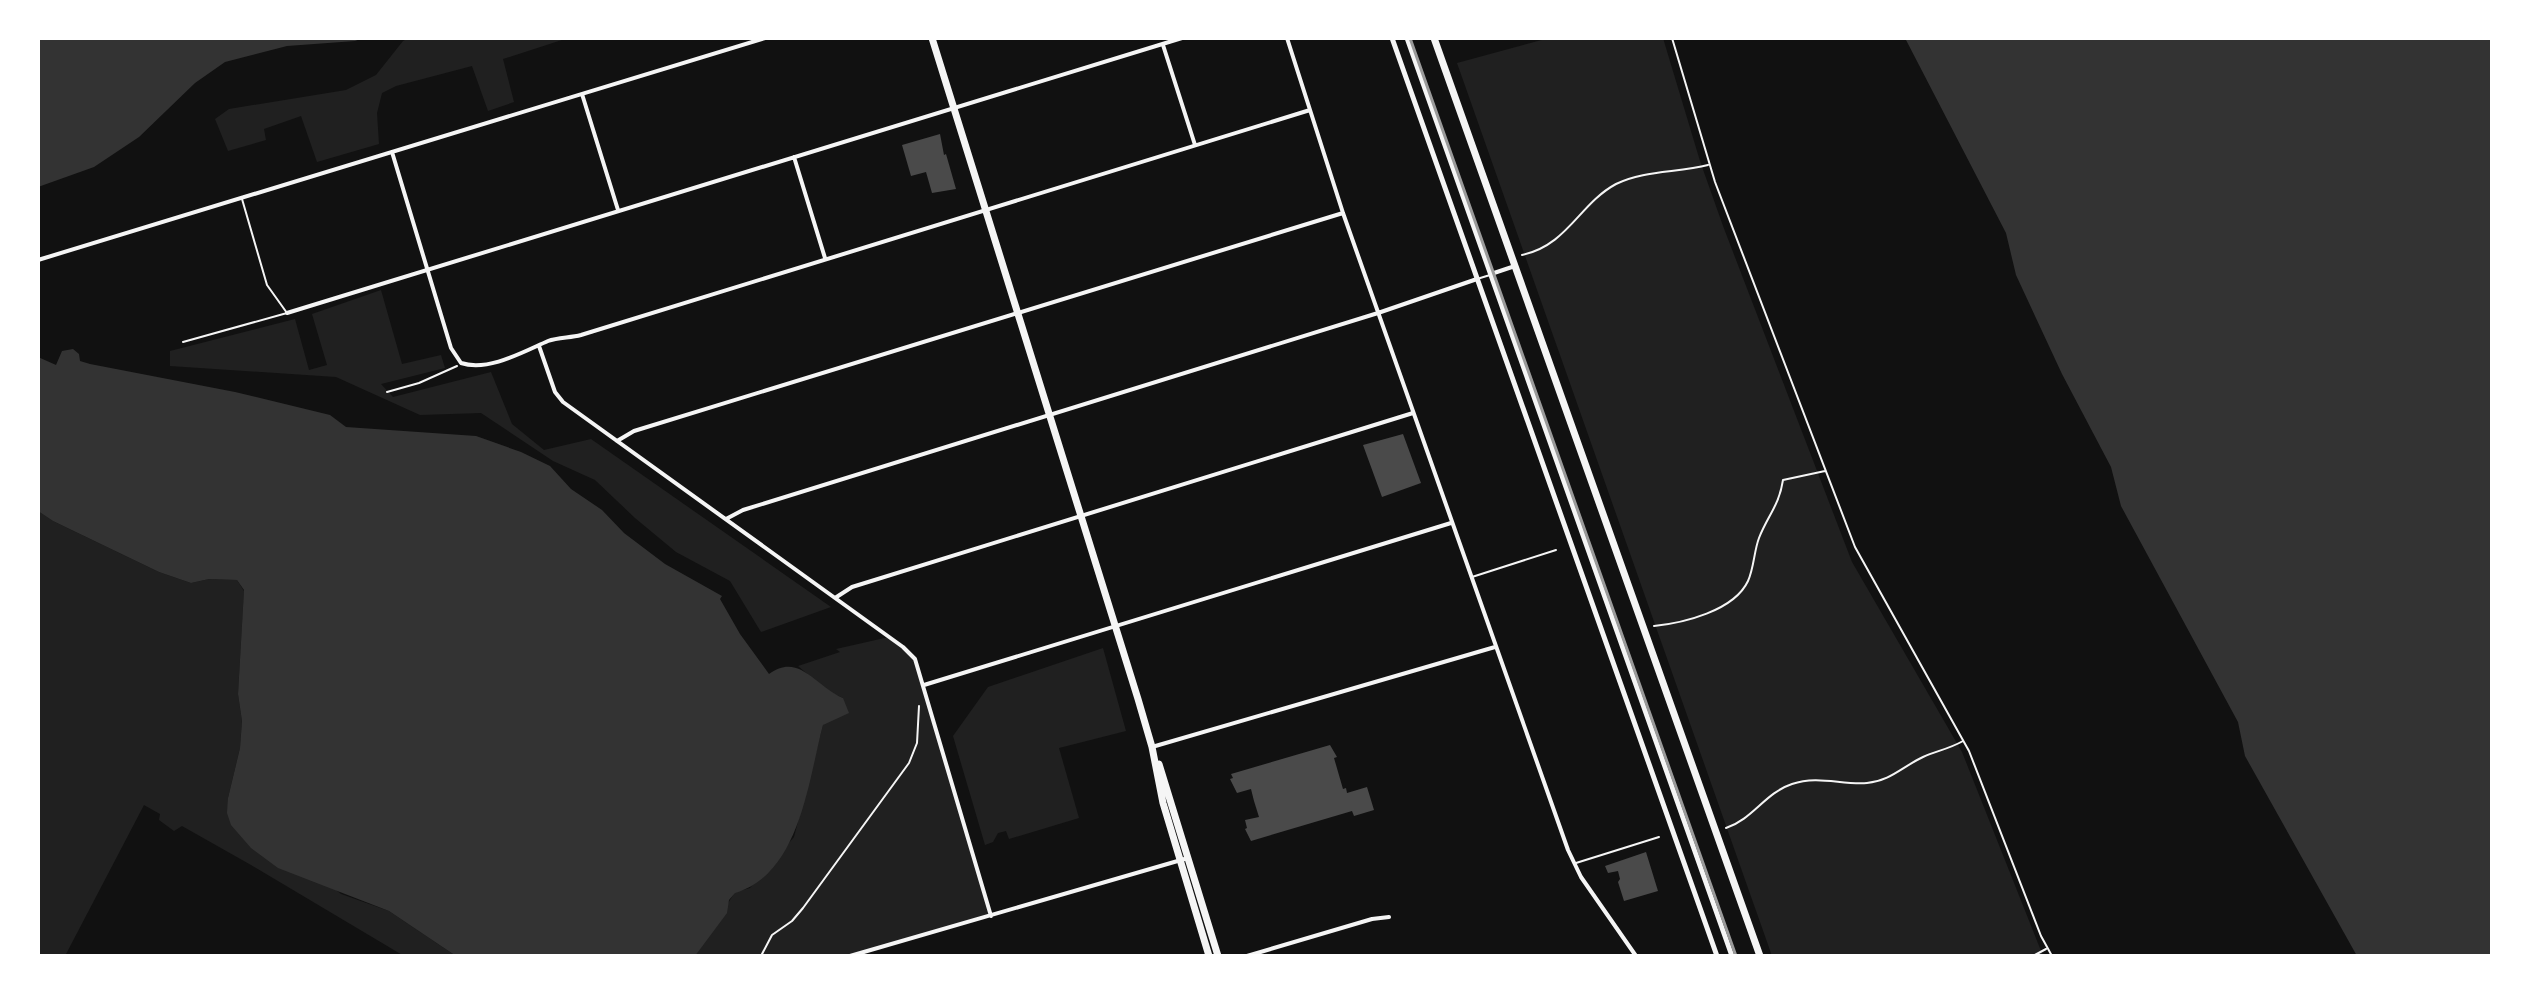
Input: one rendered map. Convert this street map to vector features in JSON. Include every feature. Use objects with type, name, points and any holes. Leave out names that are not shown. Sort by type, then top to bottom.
[{"type":"main road","points":[[932,38],[1152,747],[1163,803],[1218,956]]},
{"type":"main road","points":[[1434,38],[1760,956]]},
{"type":"main road","points":[[1184,860],[1209,956]]},
{"type":"street","points":[[38,260],[765,38]]},
{"type":"street","points":[[287,313],[1182,38]]},
{"type":"street","points":[[1287,38],[1343,213],[1574,863],[1636,956]]},
{"type":"street","points":[[1392,38],[1717,956]]},
{"type":"street","points":[[1407,38],[1732,956]]},
{"type":"street","points":[[1163,44],[1195,145]]},
{"type":"street","points":[[582,94],[619,211]]},
{"type":"street","points":[[392,152],[451,348],[461,363],[482,365],[553,340],[581,335],[1310,110]]},
{"type":"street","points":[[794,157],[825,259]]},
{"type":"street","points":[[617,441],[634,431],[1343,213]]},
{"type":"street","points":[[1491,274],[1515,266]]},
{"type":"street","points":[[726,519],[743,510],[1378,313],[1477,279]]},
{"type":"street","points":[[539,346],[557,395],[908,651],[917,663],[924,685],[991,916]]},
{"type":"street","points":[[835,598],[852,587],[1413,413]]},
{"type":"street","points":[[924,685],[1451,523]]},
{"type":"street","points":[[1152,747],[1495,647]]},
{"type":"street","points":[[850,956],[1184,860]]},
{"type":"street","points":[[1247,956],[1372,919],[1389,917]]},
{"type":"lane","points":[[183,342],[287,313],[267,285],[242,198]]},
{"type":"lane","points":[[1477,279],[1491,274]]},
{"type":"lane","points":[[1470,577],[1556,550]]},
{"type":"lane","points":[[1574,863],[1659,837]]},
{"type":"path","points":[[1672,38],[1709,164],[1864,565],[1964,740],[2052,956]]},
{"type":"path","points":[[1522,255],[1555,240],[1576,223],[1596,198],[1620,182],[1709,164]]},
{"type":"path","points":[[387,392],[431,379],[461,363]]},
{"type":"path","points":[[1654,626],[1701,616],[1736,594],[1748,581],[1761,534],[1781,500],[1783,480],[1826,471]]},
{"type":"path","points":[[761,956],[772,935],[792,921],[803,908],[905,770],[917,743],[919,706]]},
{"type":"path","points":[[1726,828],[1742,821],[1772,793],[1790,784],[1817,779],[1854,783],[1878,781],[1964,740]]},
{"type":"path","points":[[2033,956],[2047,949]]},
{"type":"shaded area","points":[[38,38],[363,38],[287,46],[225,62],[195,83],[139,137],[94,167],[38,187]]},
{"type":"shaded area","points":[[409,38],[568,38],[503,59],[514,102],[488,111],[472,66],[396,86],[382,93],[377,113],[379,144],[317,162],[301,116],[264,129],[266,140],[228,151],[215,119],[229,109],[346,90],[376,75],[403,41]]},
{"type":"shaded area","points":[[1549,38],[1663,38],[1723,226],[1852,562],[1962,752],[2043,956],[1772,956],[1457,63]]},
{"type":"shaded area","points":[[1905,38],[2492,38],[2492,956],[2357,956],[2245,756],[2238,722],[2121,506],[2111,467],[2062,374],[2016,275],[2006,233]]},
{"type":"shaded area","points":[[381,290],[402,364],[441,355],[445,368],[381,384],[393,397],[491,372],[512,424],[544,450],[591,439],[831,607],[761,632],[730,581],[676,552],[595,480],[553,461],[481,413],[420,415],[336,377],[170,366],[170,351],[295,319],[309,370],[327,365],[312,314]]},
{"type":"shaded area","points":[[73,349],[79,354],[80,361],[90,364],[235,392],[330,415],[346,427],[476,436],[550,466],[571,489],[602,510],[624,533],[665,564],[722,596],[720,599],[740,634],[769,674],[780,668],[798,669],[843,698],[849,713],[823,725],[798,823],[774,867],[757,883],[735,893],[729,900],[727,913],[695,956],[456,956],[389,911],[278,868],[251,848],[231,825],[227,813],[240,748],[242,721],[238,694],[244,590],[237,580],[209,579],[191,583],[159,572],[38,511],[38,357],[56,365],[62,351]]},
{"type":"shaded area","points":[[38,511],[159,572],[191,583],[209,579],[237,580],[244,591],[238,694],[242,721],[240,748],[228,798],[341,894],[389,911],[456,956],[404,956],[182,826],[174,831],[159,820],[160,814],[144,805],[65,956],[38,956]]},
{"type":"shaded area","points":[[889,637],[915,659],[991,916],[850,956],[695,956],[735,892],[750,888],[794,837],[823,725],[843,698],[827,691],[798,666],[840,652],[836,649]]},
{"type":"shaded area","points":[[1103,648],[1126,731],[1059,748],[1079,818],[1009,839],[1006,831],[998,833],[993,842],[985,845],[953,736],[988,687]]},
{"type":"building","points":[[940,134],[956,189],[932,193],[926,172],[911,176],[902,145]]},
{"type":"building","points":[[1403,434],[1421,483],[1382,497],[1363,445]]},
{"type":"building","points":[[1330,745],[1337,757],[1334,758],[1343,789],[1346,788],[1347,793],[1367,787],[1374,810],[1354,816],[1352,811],[1251,841],[1245,829],[1245,820],[1259,817],[1251,789],[1237,793],[1230,779],[1233,778],[1231,774]]},
{"type":"building","points":[[1646,852],[1658,891],[1624,901],[1618,871],[1608,873],[1605,866]]},
{"type":"railway","points":[[1410,38],[1736,956]]}]
